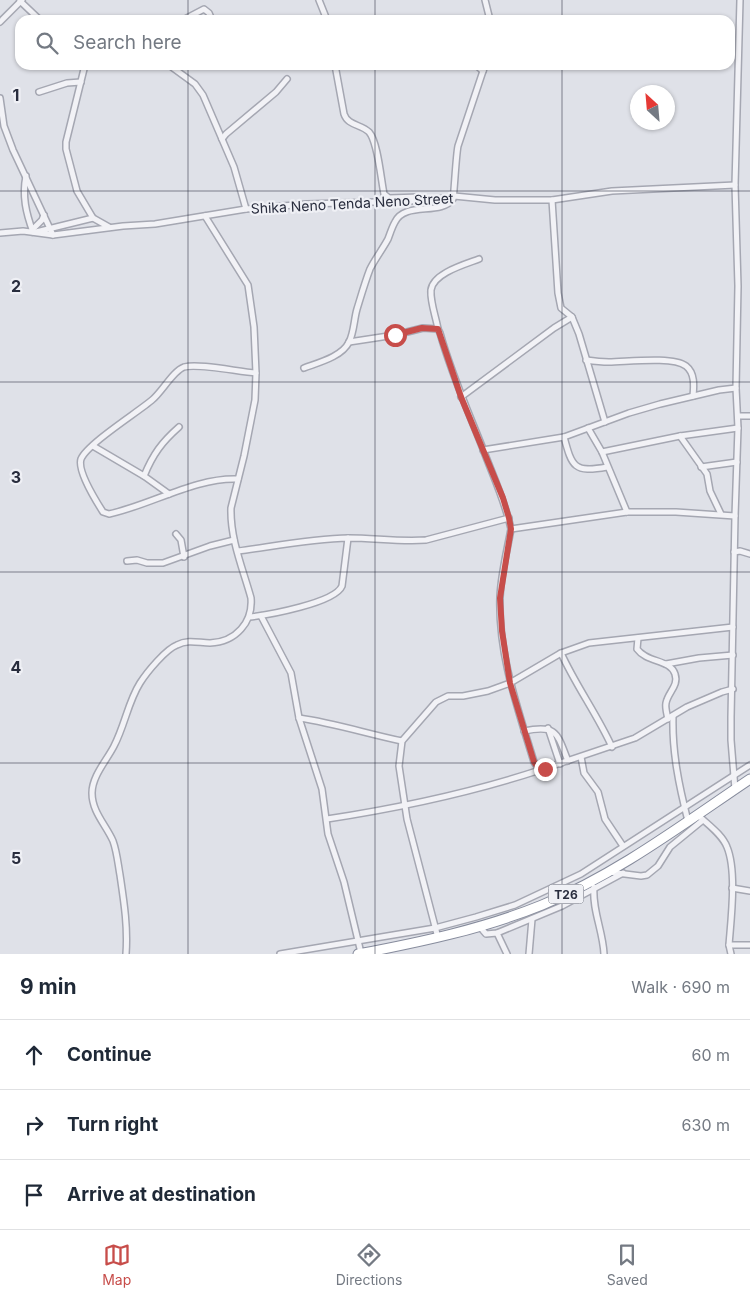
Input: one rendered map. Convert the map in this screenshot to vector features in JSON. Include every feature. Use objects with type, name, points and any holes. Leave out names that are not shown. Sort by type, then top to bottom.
[{"type":"highway","name":"T26","points":[[360,954],[438,938],[480,927],[594,884],[609,872],[688,821],[701,817],[750,779]]},
{"type":"street","points":[[319,0],[325,15]]},
{"type":"street","points":[[485,0],[489,15]]},
{"type":"street","points":[[735,789],[731,740],[733,689],[732,627],[738,428],[736,388],[738,286],[735,185],[740,0]]},
{"type":"street","points":[[0,22],[21,1],[35,15]]},
{"type":"street","points":[[193,15],[204,9],[210,15]]},
{"type":"street","points":[[84,70],[66,142],[66,149],[77,191],[92,218],[110,227]]},
{"type":"street","points":[[176,70],[199,88],[234,167],[246,209]]},
{"type":"street","points":[[336,70],[345,119],[363,128],[370,134],[376,150],[384,194],[396,198],[454,195]]},
{"type":"street","points":[[304,368],[332,357],[343,350],[349,342],[356,311],[371,268],[388,239],[396,220],[407,213],[442,207],[454,195],[457,153],[483,70]]},
{"type":"street","points":[[222,139],[282,86],[287,79]]},
{"type":"street","points":[[39,92],[81,82]]},
{"type":"street","points":[[0,98],[4,126],[53,235]]},
{"type":"street","points":[[26,176],[24,186],[25,204],[31,231]]},
{"type":"street","name":"Shika Neno Tenda Neno Street","points":[[0,233],[31,231],[53,235],[110,227],[155,224],[246,209],[307,204],[409,201],[448,198],[454,195],[495,200],[552,200],[612,191],[735,185]]},
{"type":"street","points":[[552,200],[558,293],[561,308],[572,317],[605,422]]},
{"type":"street","points":[[31,231],[42,220],[44,215]]},
{"type":"street","points":[[126,954],[128,925],[117,855],[113,842],[96,813],[93,802],[93,785],[114,745],[128,707],[141,682],[172,647],[185,642],[211,643],[233,636],[249,617],[251,608],[251,598],[234,540],[231,508],[255,400],[254,321],[248,285],[205,216]]},
{"type":"street","points":[[31,231],[50,229],[92,218]]},
{"type":"street","points":[[479,259],[455,268],[441,277],[433,284],[432,294],[438,329],[461,397],[503,498],[509,518],[511,529],[500,598],[502,631],[510,683],[534,762],[540,770]]},
{"type":"street","points":[[461,397],[554,328],[572,317]]},
{"type":"street","points":[[349,342],[395,335],[422,328],[438,329]]},
{"type":"street","points":[[586,360],[606,362],[676,362],[689,369],[693,378],[693,396]]},
{"type":"street","points":[[238,479],[223,479],[169,494],[109,514],[103,512],[81,467],[82,458],[93,446],[154,398],[183,367],[201,367],[256,374]]},
{"type":"street","points":[[483,450],[564,437],[629,413],[693,396],[736,388]]},
{"type":"street","points":[[738,416],[750,416]]},
{"type":"street","points":[[144,476],[158,448],[165,439],[179,428]]},
{"type":"street","points":[[588,428],[602,452],[627,512]]},
{"type":"street","points":[[602,452],[680,436],[738,428]]},
{"type":"street","points":[[680,436],[707,474],[710,491],[721,514]]},
{"type":"street","points":[[564,437],[574,465],[581,468],[607,467]]},
{"type":"street","points":[[93,446],[144,476],[169,494]]},
{"type":"street","points":[[702,467],[737,462]]},
{"type":"street","points":[[511,529],[627,512],[676,512],[735,516]]},
{"type":"street","points":[[238,551],[312,540],[348,538],[426,540],[509,518]]},
{"type":"street","points":[[176,534],[182,540],[184,557]]},
{"type":"street","points":[[249,617],[262,616],[317,602],[330,598],[340,591],[348,538]]},
{"type":"street","points":[[127,561],[137,560],[147,563],[163,563],[184,557],[210,546],[234,540]]},
{"type":"street","points":[[734,552],[740,551],[750,554]]},
{"type":"street","points":[[262,616],[291,673],[299,718],[322,789],[328,834],[344,882],[360,954]]},
{"type":"street","points":[[438,938],[405,807],[399,766],[402,741],[436,702],[448,696],[463,696],[488,691],[510,683],[561,653],[589,643],[601,640],[638,638],[732,627]]},
{"type":"street","points":[[638,638],[637,649],[640,654],[652,661],[666,664],[690,659],[733,655]]},
{"type":"street","points":[[561,653],[571,675],[599,721],[612,747]]},
{"type":"street","points":[[666,664],[672,669],[676,680],[676,684],[666,701],[671,717],[674,759],[688,821]]},
{"type":"street","points":[[327,819],[405,807],[471,791],[560,764],[634,738],[703,699],[733,689]]},
{"type":"street","points":[[299,718],[338,725],[402,741]]},
{"type":"street","points":[[524,731],[548,728],[554,732],[559,738],[568,761]]},
{"type":"street","points":[[548,728],[560,764]]},
{"type":"street","points":[[581,757],[584,773],[598,792],[605,819],[623,846]]},
{"type":"street","points":[[280,954],[435,928],[515,905],[581,874],[750,765]]},
{"type":"street","points":[[609,872],[647,875],[658,866],[670,847],[701,817],[727,846],[730,859],[732,888],[729,945],[731,954]]},
{"type":"street","points":[[480,927],[486,934],[497,933],[562,906],[594,884],[623,873]]},
{"type":"street","points":[[594,884],[594,905],[604,954]]},
{"type":"street","points":[[732,888],[750,891]]},
{"type":"street","points":[[528,954],[532,919]]},
{"type":"street","points":[[497,933],[507,954]]},
{"type":"street","points":[[729,945],[750,945]]},
{"type":"route","points":[[395,335],[422,328],[438,329],[461,397],[503,498],[511,529],[500,598],[502,631],[510,683],[534,762],[540,770],[545,769]]}]
